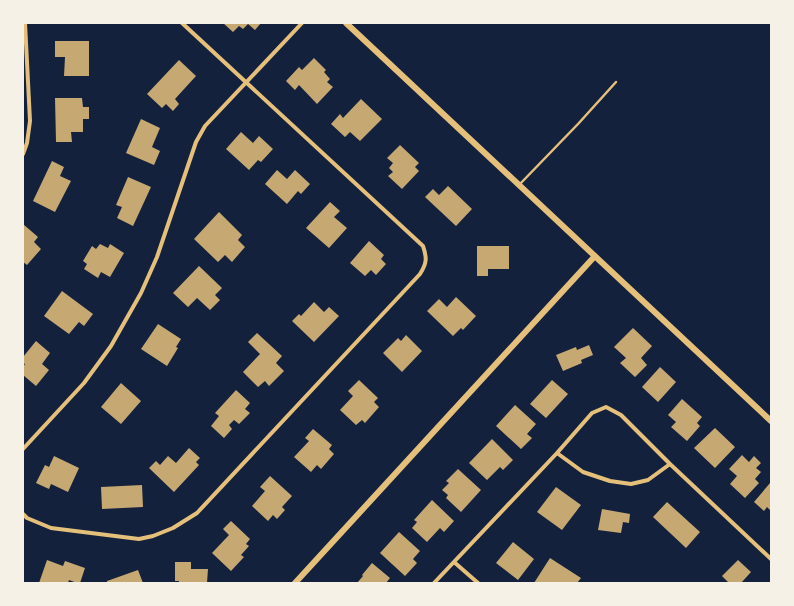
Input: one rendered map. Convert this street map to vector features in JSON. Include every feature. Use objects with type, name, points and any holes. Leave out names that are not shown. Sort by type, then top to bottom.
[{"type":"street","points":[[23,154],[27,143],[30,121],[25,23]]},
{"type":"street","points":[[23,514],[27,518],[51,528],[138,539],[152,536],[173,528],[197,513],[420,274],[425,266],[426,256],[423,246],[182,23]]},
{"type":"street","points":[[23,449],[84,383],[111,346],[141,294],[157,257],[196,142],[205,126],[302,23]]},
{"type":"street","points":[[346,23],[771,421]]},
{"type":"street","points":[[295,583],[595,256]]},
{"type":"street","points":[[434,583],[557,453],[592,413],[606,407],[621,415],[670,464],[771,559]]},
{"type":"street","points":[[557,453],[583,472],[610,481],[631,484],[648,480],[670,464]]},
{"type":"street","points":[[454,562],[478,583]]},
{"type":"lane","points":[[519,185],[616,82]]},
{"type":"building","points":[[223,23],[261,23],[255,30],[248,24],[243,29],[239,26],[233,32]]},
{"type":"building","points":[[55,41],[89,41],[89,76],[64,76],[65,57],[55,57]]},
{"type":"building","points":[[314,58],[326,70],[324,72],[330,79],[327,82],[333,87],[317,104],[299,85],[295,90],[286,81],[299,67],[302,70]]},
{"type":"building","points":[[179,60],[196,76],[175,99],[179,104],[173,111],[166,104],[162,108],[147,94]]},
{"type":"building","points":[[55,98],[82,98],[83,107],[89,107],[89,119],[83,119],[83,132],[71,132],[72,142],[56,142]]},
{"type":"building","points":[[361,99],[382,119],[360,141],[350,132],[345,137],[331,124],[340,114],[343,118]]},
{"type":"building","points":[[141,119],[160,128],[152,147],[160,151],[154,165],[126,153]]},
{"type":"building","points":[[241,132],[253,143],[259,136],[273,149],[261,162],[258,160],[249,170],[226,149]]},
{"type":"building","points":[[400,145],[419,163],[415,167],[419,171],[402,189],[388,176],[393,172],[389,168],[393,163],[387,158]]},
{"type":"building","points":[[52,161],[64,167],[60,176],[71,181],[55,212],[33,201]]},
{"type":"building","points":[[277,170],[287,179],[295,170],[310,184],[301,194],[298,191],[287,204],[265,184]]},
{"type":"building","points":[[128,177],[151,187],[133,226],[117,218],[122,207],[116,205]]},
{"type":"building","points":[[448,186],[472,209],[456,226],[425,197],[433,189],[439,195]]},
{"type":"building","points":[[330,202],[340,211],[334,217],[347,228],[329,248],[306,228]]},
{"type":"building","points":[[219,212],[242,235],[238,240],[245,247],[232,262],[225,255],[218,262],[194,239]]},
{"type":"building","points":[[23,224],[38,237],[34,242],[41,249],[27,265],[23,262]]},
{"type":"building","points":[[369,241],[384,255],[381,259],[386,264],[376,275],[371,270],[365,276],[350,263]]},
{"type":"building","points":[[100,244],[108,248],[110,244],[124,253],[110,277],[101,272],[98,278],[84,269],[87,264],[83,261],[92,246],[96,249]]},
{"type":"building","points":[[477,246],[509,246],[509,269],[488,269],[488,276],[477,276]]},
{"type":"building","points":[[199,266],[222,288],[215,295],[220,300],[210,310],[197,298],[188,307],[173,293]]},
{"type":"building","points":[[62,291],[93,314],[84,326],[79,322],[69,334],[44,316]]},
{"type":"building","points":[[456,297],[476,316],[463,330],[461,328],[453,336],[427,311],[439,299],[447,307]]},
{"type":"building","points":[[314,302],[324,312],[329,307],[339,316],[314,342],[292,321],[299,314],[301,316]]},
{"type":"building","points":[[158,324],[181,339],[176,347],[178,348],[167,366],[141,349]]},
{"type":"building","points":[[633,328],[652,346],[641,358],[647,365],[635,377],[620,363],[626,358],[614,347]]},
{"type":"building","points":[[257,333],[282,356],[276,363],[284,371],[269,386],[265,381],[258,387],[243,372],[260,354],[248,342]]},
{"type":"building","points":[[406,335],[422,351],[402,372],[383,353],[398,338],[401,341]]},
{"type":"building","points":[[36,341],[50,353],[42,364],[49,370],[36,386],[23,375],[23,367],[25,364],[23,363],[23,357]]},
{"type":"building","points":[[589,345],[593,355],[581,360],[582,363],[563,371],[556,355],[576,347],[577,350]]},
{"type":"building","points":[[660,367],[676,382],[658,402],[642,387]]},
{"type":"building","points":[[359,380],[378,398],[374,402],[379,407],[365,423],[362,420],[356,425],[340,410],[353,396],[348,391]]},
{"type":"building","points":[[552,380],[568,394],[546,418],[530,404]]},
{"type":"building","points":[[121,383],[141,401],[121,424],[101,407]]},
{"type":"building","points":[[236,390],[250,403],[245,409],[250,413],[239,424],[234,420],[229,425],[232,429],[224,438],[211,426],[219,416],[215,413]]},
{"type":"building","points":[[682,399],[702,417],[697,423],[700,426],[687,441],[671,427],[676,422],[668,415]]},
{"type":"building","points":[[515,405],[536,424],[527,434],[532,438],[521,449],[496,426]]},
{"type":"building","points":[[715,428],[735,447],[715,468],[694,448]]},
{"type":"building","points":[[313,429],[332,445],[329,449],[334,454],[321,469],[317,465],[311,472],[294,457],[309,441],[305,438]]},
{"type":"building","points":[[492,439],[513,460],[503,470],[500,467],[487,480],[469,463]]},
{"type":"building","points":[[189,448],[200,458],[196,462],[199,465],[174,492],[149,468],[156,461],[160,465],[168,456],[176,463]]},
{"type":"building","points":[[742,455],[749,462],[754,456],[761,463],[756,468],[761,472],[755,479],[759,483],[745,498],[730,484],[737,476],[729,469]]},
{"type":"building","points":[[54,456],[79,468],[68,492],[51,484],[49,489],[36,483],[45,465],[49,467]]},
{"type":"building","points":[[458,469],[481,490],[461,512],[446,498],[448,495],[442,490],[449,483],[446,481]]},
{"type":"building","points":[[270,476],[292,496],[282,507],[285,510],[277,519],[273,515],[268,521],[252,506],[265,491],[260,487]]},
{"type":"building","points":[[770,483],[771,511],[767,507],[764,511],[754,502]]},
{"type":"building","points":[[142,485],[143,507],[102,509],[101,487]]},
{"type":"building","points":[[556,487],[581,505],[562,530],[537,512]]},
{"type":"building","points":[[432,500],[454,521],[444,532],[440,528],[427,542],[412,528],[417,522],[414,520]]},
{"type":"building","points":[[667,502],[700,532],[686,548],[653,517]]},
{"type":"building","points":[[602,509],[630,514],[629,523],[623,522],[621,533],[598,530]]},
{"type":"building","points":[[231,521],[250,539],[246,544],[249,546],[241,555],[244,557],[231,571],[212,553],[229,535],[223,529]]},
{"type":"building","points":[[399,532],[420,551],[413,559],[417,563],[405,576],[380,553]]},
{"type":"building","points":[[513,542],[534,559],[518,580],[496,563]]},
{"type":"building","points":[[550,558],[581,578],[577,583],[534,583]]},
{"type":"building","points":[[47,560],[63,566],[65,561],[85,568],[80,583],[69,580],[68,583],[39,583]]},
{"type":"building","points":[[738,560],[751,572],[741,583],[729,583],[722,576]]},
{"type":"building","points":[[175,562],[191,562],[191,569],[208,569],[207,583],[179,583],[179,581],[175,581]]},
{"type":"building","points":[[372,563],[390,578],[386,583],[357,583],[363,576],[362,575]]},
{"type":"building","points":[[138,570],[143,583],[107,583],[107,581]]}]
